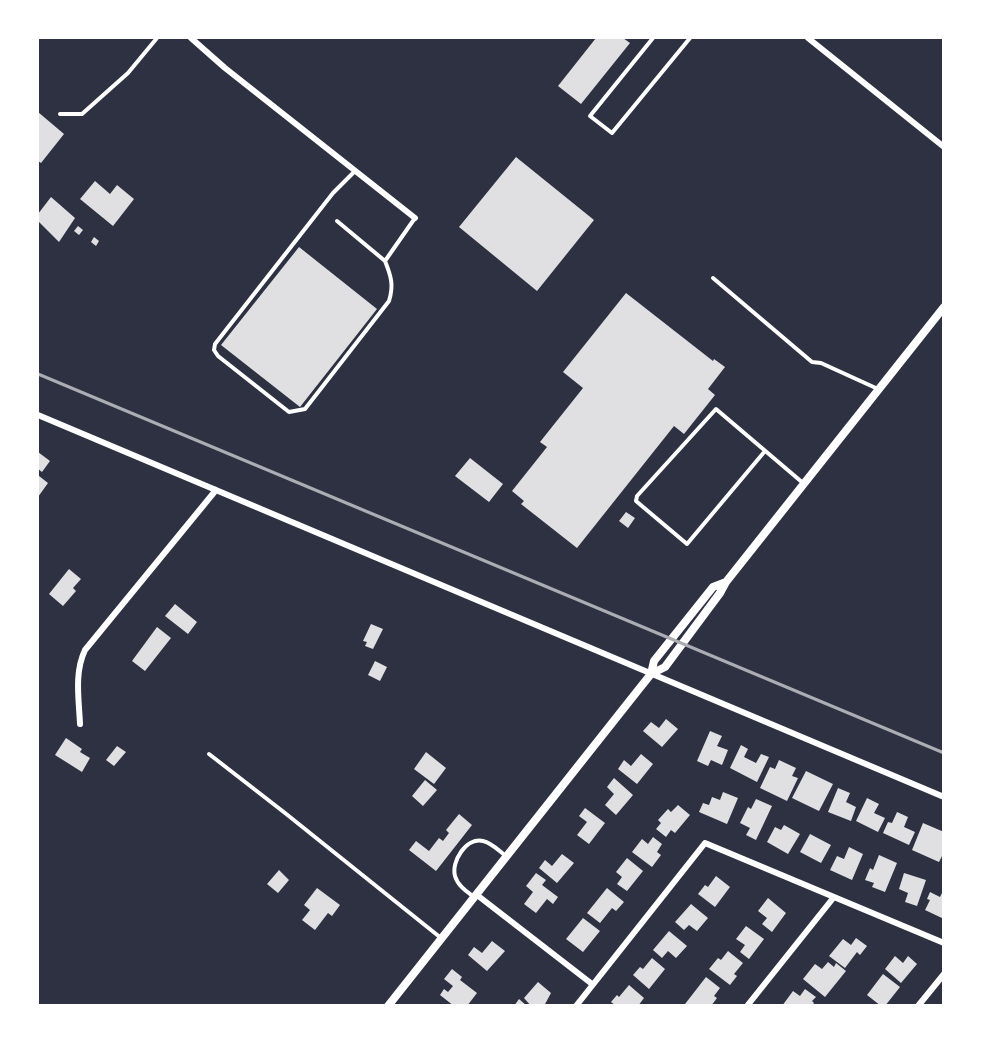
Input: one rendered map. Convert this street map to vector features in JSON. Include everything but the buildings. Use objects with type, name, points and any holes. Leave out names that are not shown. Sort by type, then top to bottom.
[{"type":"street","points":[[191,38],[225,68],[415,218]]},
{"type":"street","points":[[809,38],[944,147]]},
{"type":"street","points":[[388,1005],[651,674],[665,666],[726,582],[944,307]]},
{"type":"street","points":[[38,415],[944,797]]},
{"type":"street","points":[[80,724],[78,671],[85,650],[216,490]]},
{"type":"street","points":[[651,674],[654,661],[713,587],[726,582]]},
{"type":"street","points":[[576,1005],[705,843],[944,943]]},
{"type":"street","points":[[475,896],[592,984]]},
{"type":"street","points":[[747,1005],[834,897]]},
{"type":"street","points":[[918,1005],[944,974]]},
{"type":"lane","points":[[60,114],[82,114],[128,73],[157,38]]},
{"type":"lane","points":[[653,38],[590,116],[612,133],[690,38]]},
{"type":"lane","points":[[337,221],[385,261],[393,288],[389,301],[305,409],[290,412],[218,356],[214,350],[214,344],[333,193],[355,171]]},
{"type":"lane","points":[[385,261],[415,218]]},
{"type":"lane","points":[[713,278],[812,362],[821,363],[878,389]]},
{"type":"lane","points":[[765,451],[687,544],[636,501],[637,496],[716,409],[765,451],[803,484]]},
{"type":"lane","points":[[209,754],[441,939]]},
{"type":"lane","points":[[475,896],[460,886],[456,878],[454,870],[462,850],[470,842],[480,840],[488,842],[507,856]]},
{"type":"railway","points":[[38,374],[944,753]]}]
